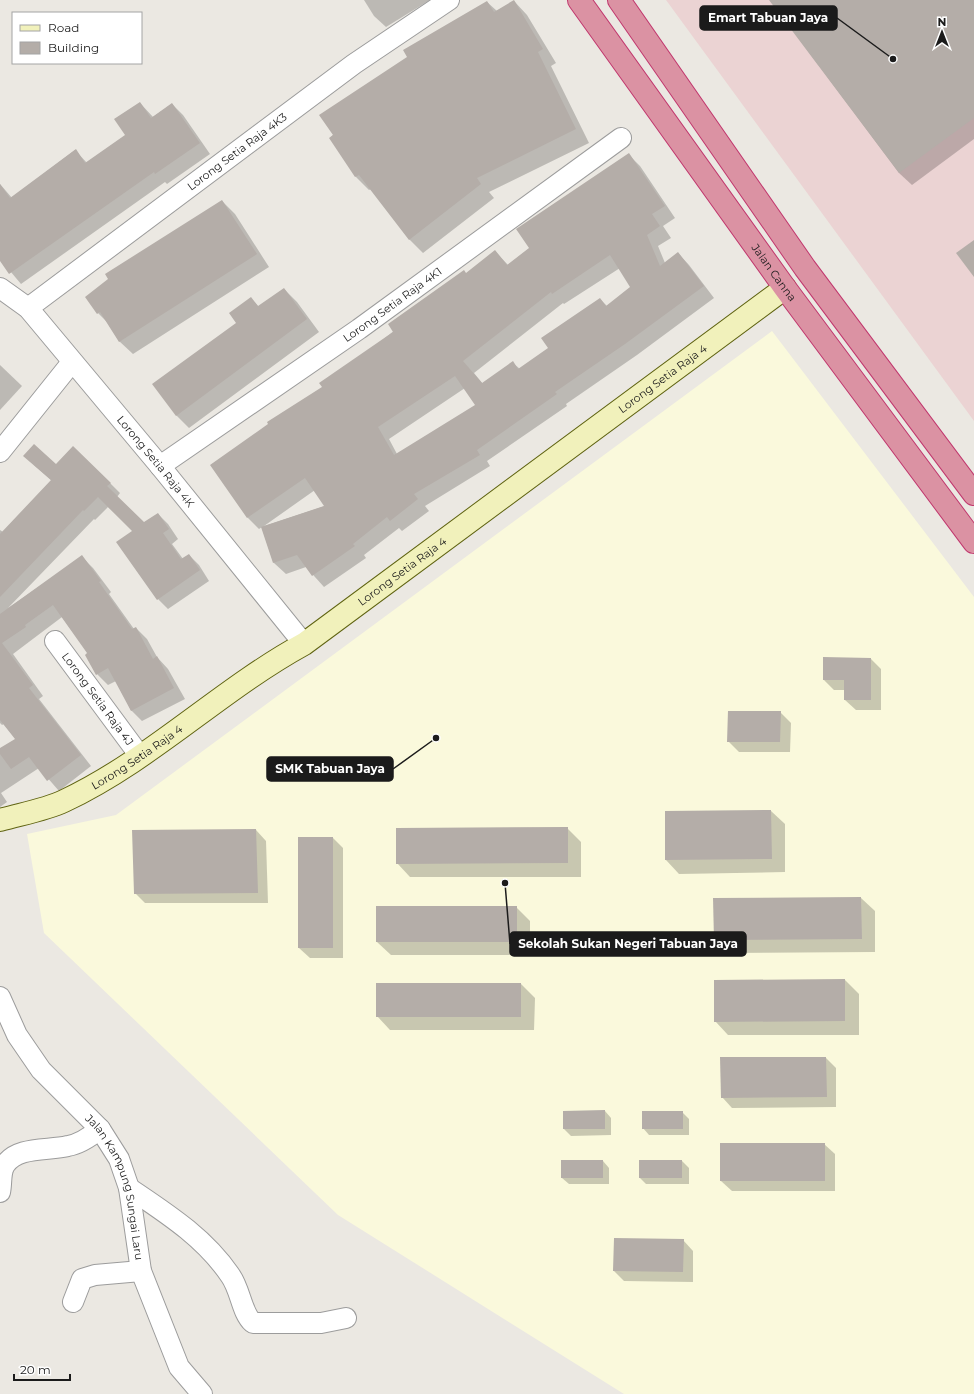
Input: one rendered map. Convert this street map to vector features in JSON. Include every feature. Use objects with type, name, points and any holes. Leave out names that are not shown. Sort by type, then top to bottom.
[{"type":"highway","name":"Jalan Canna","points":[[579,0],[785,288],[974,542]]},
{"type":"highway","points":[[619,0],[805,268],[974,494]]},
{"type":"street","name":"Lorong Setia Raja 4K3","points":[[28,308],[354,64],[449,0]]},
{"type":"street","name":"Lorong Setia Raja 4K1","points":[[160,466],[359,330],[621,138]]},
{"type":"street","name":"Lorong Setia Raja 4K","points":[[0,288],[28,308],[160,466],[304,644]]},
{"type":"street","name":"Lorong Setia Raja 4","points":[[0,820],[63,802],[104,780],[140,756],[274,660],[304,644],[785,288]]},
{"type":"street","points":[[0,452],[72,362]]},
{"type":"street","name":"Lorong Setia Raja 4J","points":[[55,641],[140,756]]},
{"type":"street","name":"Jalan Kampung Sungai Laru","points":[[0,997],[17,1035],[41,1070],[100,1129],[119,1159],[129,1188],[142,1271],[179,1367],[202,1394]]},
{"type":"street","points":[[0,1192],[3,1169],[8,1162],[18,1154],[69,1146],[90,1138],[100,1129]]},
{"type":"street","points":[[129,1188],[178,1221],[219,1260],[231,1276],[240,1293],[247,1317],[253,1323],[321,1323],[346,1318]]},
{"type":"street","points":[[73,1302],[82,1279],[95,1275],[142,1271]]},
{"type":"shaded area","points":[[666,0],[974,0],[974,421]]},
{"type":"shaded area","points":[[772,331],[974,597],[974,1394],[624,1394],[338,1215],[44,933],[27,834],[116,815]]},
{"type":"building","points":[[514,0],[543,49],[538,52],[576,129],[477,178],[481,184],[409,240],[359,175],[355,177],[329,138],[333,135],[319,115],[407,57],[403,50],[487,1],[494,12]]},
{"type":"building","points":[[769,0],[974,0],[974,118],[899,173]]},
{"type":"building","points":[[140,102],[151,118],[172,103],[200,143],[155,174],[154,172],[9,274],[0,261],[0,184],[10,198],[76,149],[85,163],[125,135],[114,119]]},
{"type":"building","points":[[629,153],[665,206],[652,214],[660,226],[647,235],[660,266],[678,252],[704,286],[625,344],[555,392],[557,394],[477,450],[480,455],[414,494],[418,499],[390,521],[387,517],[353,544],[355,546],[312,576],[297,555],[273,563],[261,527],[324,506],[305,478],[247,518],[210,465],[268,424],[267,422],[322,387],[319,383],[393,332],[388,324],[464,270],[466,273],[495,250],[507,265],[529,248],[516,229]],"holes":[[[610,255],[630,287],[606,306],[600,298],[541,338],[548,348],[518,369],[513,361],[482,383],[463,361],[551,292],[552,294]],[[455,376],[475,405],[394,455],[378,427]]]},
{"type":"building","points":[[222,200],[257,254],[119,342],[100,312],[97,314],[85,297],[108,279],[105,274]]},
{"type":"building","points":[[974,240],[974,277],[956,253]]},
{"type":"building","points":[[284,288],[307,319],[176,416],[152,384],[236,323],[229,313],[251,297],[258,306]]},
{"type":"building","points":[[34,444],[56,464],[73,446],[111,483],[107,486],[144,522],[158,513],[169,529],[163,533],[181,559],[189,554],[200,570],[157,600],[116,542],[132,531],[98,497],[84,511],[83,510],[0,597],[0,534],[51,480],[23,456]]},
{"type":"building","points":[[82,555],[132,629],[136,627],[153,659],[157,656],[174,688],[131,711],[108,668],[96,675],[85,655],[87,653],[53,605],[25,625],[26,627],[2,643],[33,685],[29,688],[81,755],[47,781],[29,757],[11,769],[0,754],[0,748],[15,739],[0,720],[0,614]]},
{"type":"building","points":[[823,657],[871,658],[871,700],[844,700],[844,680],[823,680]]},
{"type":"building","points":[[728,711],[781,711],[780,742],[727,742]]},
{"type":"building","points":[[771,810],[772,859],[665,860],[665,811]]},
{"type":"building","points":[[568,827],[568,863],[396,864],[396,828]]},
{"type":"building","points":[[256,829],[258,893],[134,894],[132,830]]},
{"type":"building","points":[[298,837],[333,837],[333,948],[298,948]]},
{"type":"building","points":[[861,897],[862,939],[714,940],[713,898]]},
{"type":"building","points":[[376,906],[517,906],[517,942],[376,942]]},
{"type":"building","points":[[845,979],[845,1021],[714,1022],[714,980]]},
{"type":"building","points":[[376,983],[521,983],[521,1017],[376,1017]]},
{"type":"building","points":[[720,1057],[826,1057],[827,1097],[721,1098]]},
{"type":"building","points":[[605,1110],[605,1129],[563,1129],[563,1111]]},
{"type":"building","points":[[642,1111],[683,1111],[683,1129],[642,1129]]},
{"type":"building","points":[[720,1143],[825,1143],[825,1181],[720,1181]]},
{"type":"building","points":[[561,1160],[603,1160],[603,1178],[561,1178]]},
{"type":"building","points":[[639,1160],[682,1160],[682,1178],[639,1178]]},
{"type":"building","points":[[614,1238],[684,1239],[683,1272],[613,1271]]},
{"type":"place","name":"Emart Tabuan Jaya","points":[[893,59]]},
{"type":"place","name":"SMK Tabuan Jaya","points":[[436,738]]},
{"type":"place","name":"Sekolah Sukan Negeri Tabuan Jaya","points":[[505,883]]}]
